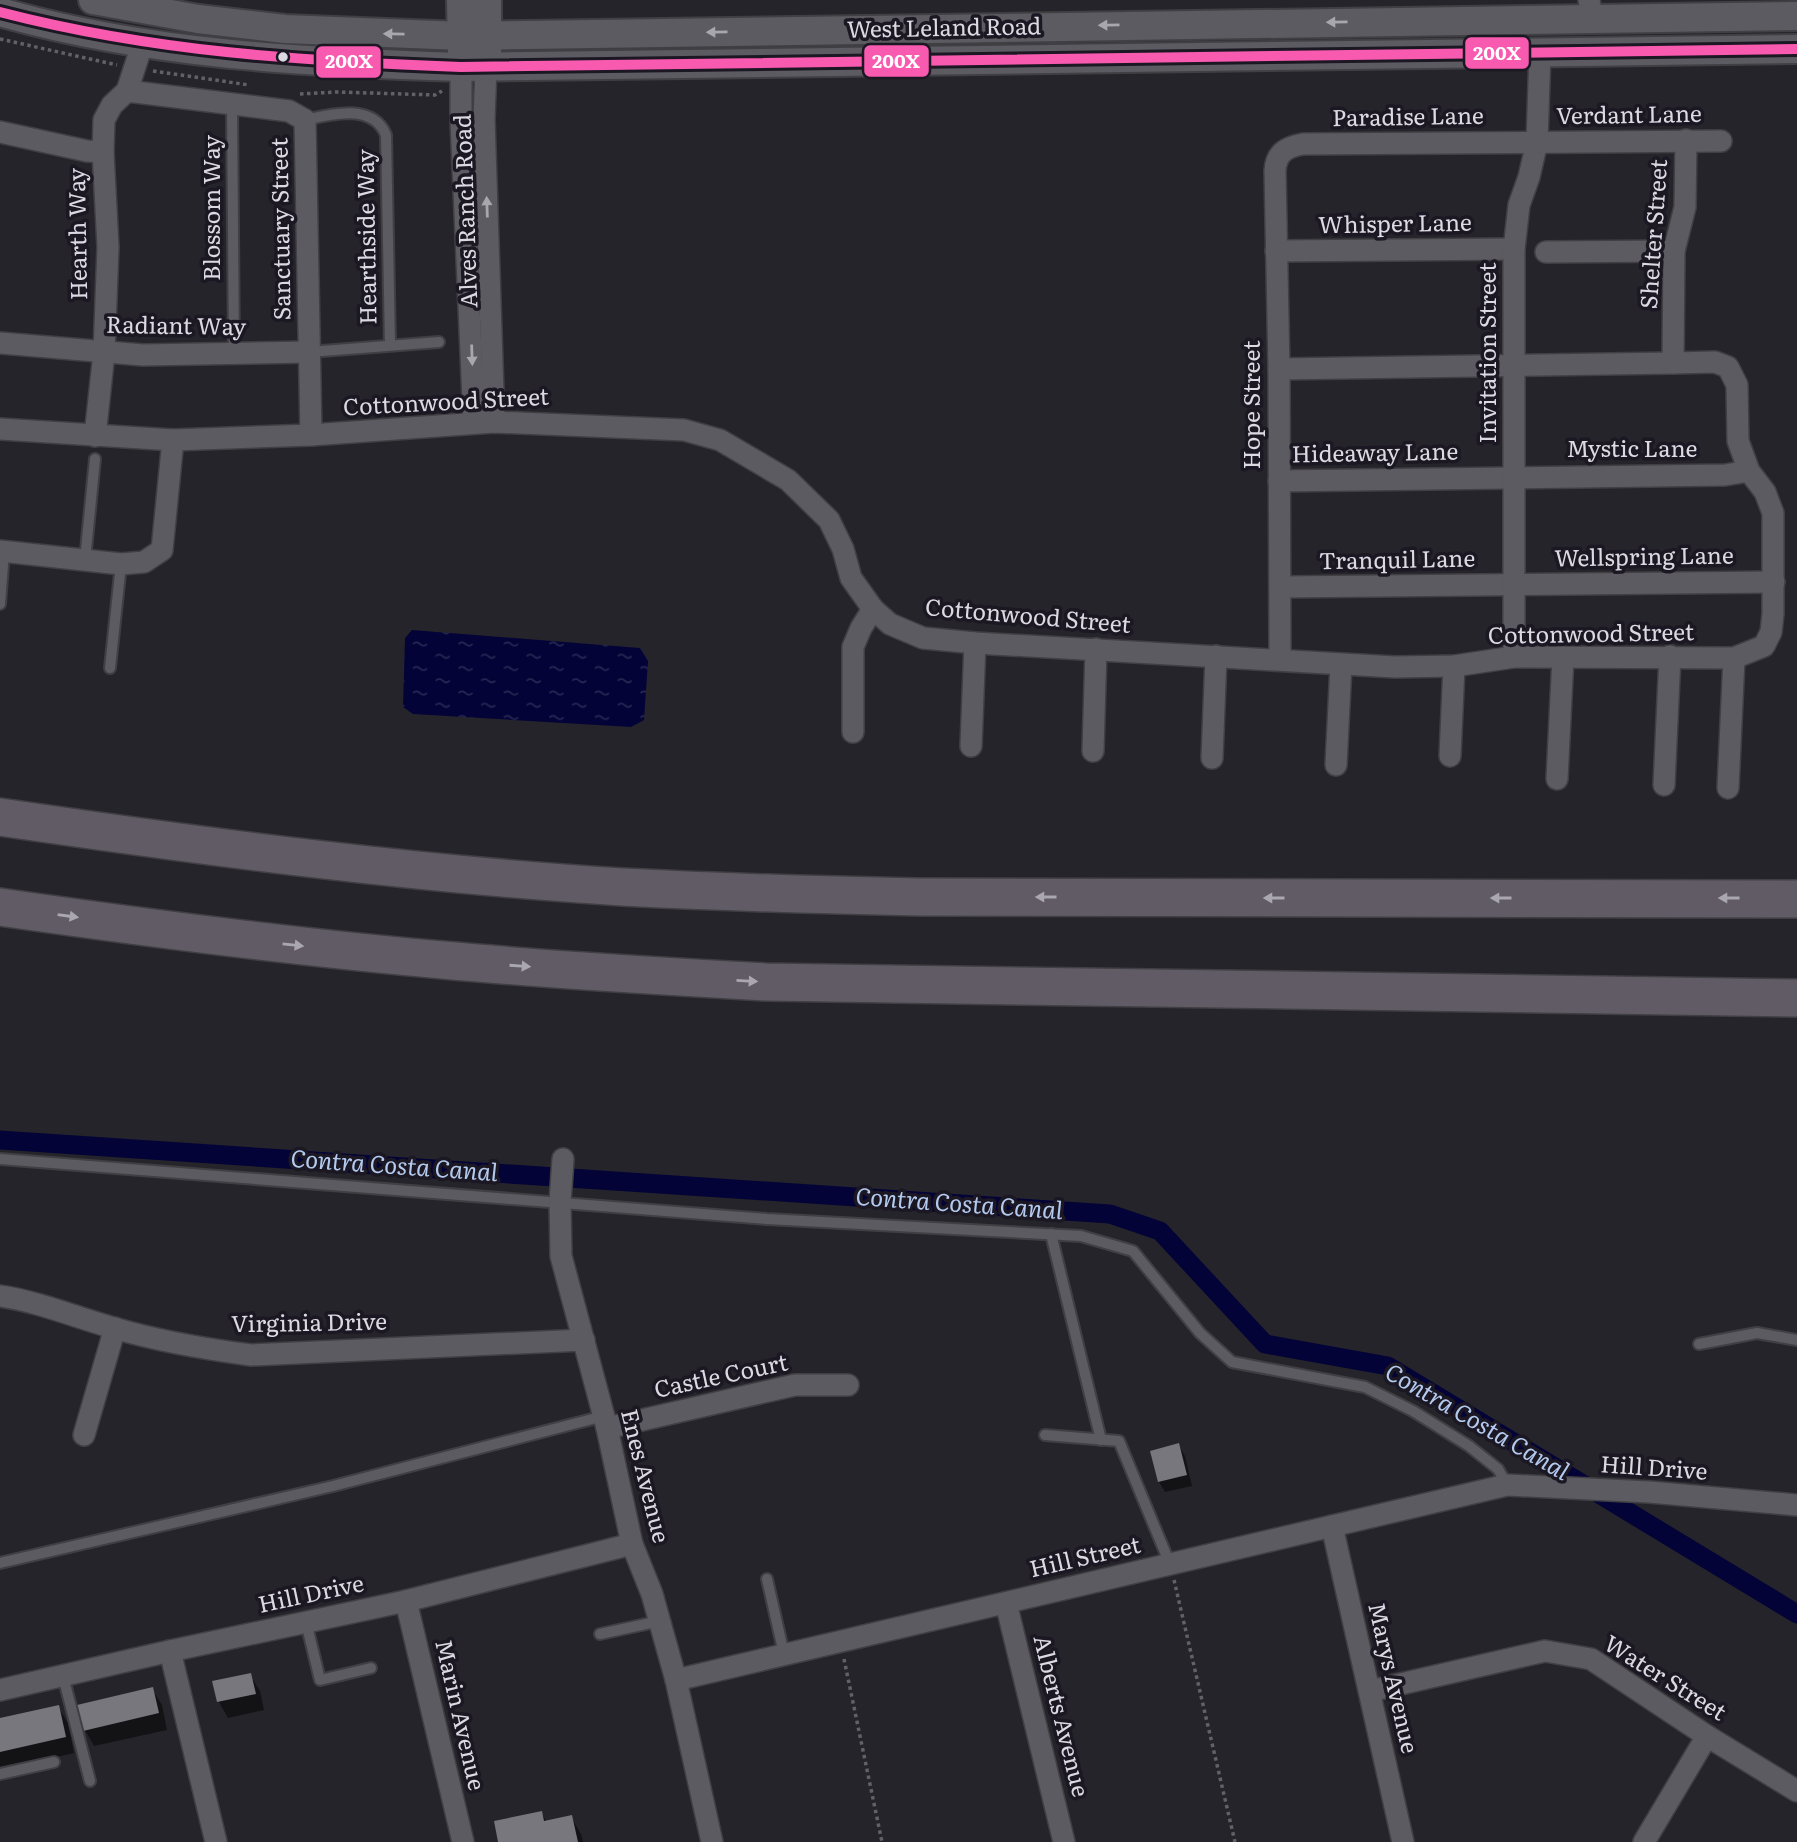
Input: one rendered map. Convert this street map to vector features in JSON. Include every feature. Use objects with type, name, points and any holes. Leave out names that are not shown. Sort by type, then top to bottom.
[{"type":"highway","points":[[0,817],[247,851],[620,887],[776,894],[961,897],[1797,899]]},
{"type":"highway","points":[[0,906],[260,941],[444,961],[766,982],[1797,998]]},
{"type":"main road","name":"West Leland Road","points":[[93,0],[198,19],[285,29],[475,35],[1393,21],[1590,9],[1709,16],[1797,16]]},
{"type":"main road","name":"Alves Ranch Road","points":[[461,0],[475,35]]},
{"type":"main road","name":"Alves Ranch Road","points":[[474,67],[475,35],[487,0]]},
{"type":"main road","name":"West Leland Road","points":[[0,12],[41,24],[244,56],[474,67],[1797,49]]},
{"type":"main road","points":[[1393,21],[1440,35],[1509,34],[1526,40],[1540,51],[1552,40],[1567,34],[1659,32],[1709,16]]},
{"type":"street","name":"Hearth Way","points":[[95,436],[104,352],[108,247],[104,120],[113,105],[127,91],[143,42]]},
{"type":"street","name":"Invitation Street","points":[[1514,657],[1514,249],[1519,205],[1537,142],[1540,51]]},
{"type":"street","name":"Alves Ranch Road","points":[[474,67],[484,119],[484,422]]},
{"type":"street","name":"Sanctuary Street","points":[[127,91],[289,111],[305,120],[311,435]]},
{"type":"street","points":[[0,132],[103,152]]},
{"type":"street","name":"Shelter Street","points":[[1674,363],[1674,251],[1685,207],[1686,140]]},
{"type":"street","name":"Verdant Lane","points":[[1537,142],[1721,141]]},
{"type":"street","name":"Paradise Lane","points":[[1282,152],[1303,145],[1537,142]]},
{"type":"street","name":"Hope Street","points":[[1280,659],[1275,171],[1277,158],[1282,152]]},
{"type":"street","name":"Whisper Lane","points":[[1276,251],[1514,249]]},
{"type":"street","points":[[1546,252],[1674,251]]},
{"type":"street","name":"Radiant Way","points":[[0,343],[143,355],[309,352]]},
{"type":"street","points":[[1279,369],[1715,362],[1728,367],[1737,385],[1738,441],[1749,471],[1765,492],[1773,513],[1774,582]]},
{"type":"street","name":"Cottonwood Street","points":[[0,429],[173,440],[311,435],[484,422],[684,430],[720,440],[788,480],[829,520],[843,549],[851,578],[873,609],[890,624],[923,638],[975,643],[1395,667],[1454,666],[1514,657],[1734,658],[1764,646],[1771,632],[1774,582]]},
{"type":"street","points":[[2,552],[121,564],[144,562],[162,551],[173,440]]},
{"type":"street","name":"Mystic Lane","points":[[1514,476],[1725,475],[1749,471]]},
{"type":"street","name":"Hideaway Lane","points":[[1279,481],[1514,476]]},
{"type":"street","name":"Wellspring Lane","points":[[1515,585],[1774,582]]},
{"type":"street","name":"Tranquil Lane","points":[[1280,587],[1515,585]]},
{"type":"street","points":[[853,732],[853,648],[873,609]]},
{"type":"street","points":[[971,746],[975,643]]},
{"type":"street","points":[[1093,751],[1096,649]]},
{"type":"street","points":[[1212,758],[1216,656]]},
{"type":"street","points":[[1664,785],[1670,656]]},
{"type":"street","points":[[1557,779],[1563,657]]},
{"type":"street","points":[[1728,788],[1734,658]]},
{"type":"street","points":[[1336,765],[1341,665]]},
{"type":"street","points":[[1450,756],[1454,666]]},
{"type":"street","name":"Enes Avenue","points":[[563,1159],[560,1202],[561,1256],[605,1422],[632,1544],[652,1594],[676,1680],[712,1842]]},
{"type":"street","name":"Virginia Drive","points":[[0,1296],[31,1301],[115,1328],[203,1348],[251,1354],[584,1340]]},
{"type":"street","points":[[84,1435],[115,1328]]},
{"type":"street","name":"Castle Court","points":[[605,1422],[796,1385],[848,1385]]},
{"type":"street","name":"Hill Drive","points":[[1507,1485],[1649,1492],[1797,1506]]},
{"type":"street","name":"Hill Street","points":[[676,1680],[1507,1485]]},
{"type":"street","name":"Marys Avenue","points":[[1332,1526],[1403,1842]]},
{"type":"street","name":"Hill Drive","points":[[0,1690],[406,1601],[632,1544]]},
{"type":"street","name":"Marin Avenue","points":[[406,1601],[463,1842]]},
{"type":"street","name":"Alberts Avenue","points":[[1006,1603],[1064,1842]]},
{"type":"street","points":[[170,1651],[216,1842]]},
{"type":"street","name":"Water Street","points":[[1370,1692],[1545,1651],[1591,1659],[1707,1736],[1797,1791]]},
{"type":"street","points":[[1644,1842],[1707,1736]]},
{"type":"lane","name":"Blossom Way","points":[[232,103],[234,354]]},
{"type":"lane","name":"Hearthside Way","points":[[305,120],[335,114],[363,115],[382,124],[386,135],[390,345]]},
{"type":"lane","points":[[309,352],[439,342]]},
{"type":"lane","points":[[85,560],[95,459]]},
{"type":"lane","points":[[0,604],[2,552]]},
{"type":"lane","points":[[110,668],[121,564]]},
{"type":"lane","points":[[0,1160],[767,1219],[1081,1236],[1133,1251],[1200,1333],[1232,1362],[1365,1387],[1413,1410],[1469,1446],[1499,1469],[1507,1485]]},
{"type":"lane","points":[[1051,1234],[1101,1440]]},
{"type":"lane","points":[[1699,1345],[1757,1333],[1797,1340]]},
{"type":"lane","points":[[0,1563],[605,1422]]},
{"type":"lane","points":[[1045,1435],[1119,1441],[1170,1564]]},
{"type":"lane","points":[[767,1579],[784,1654]]},
{"type":"lane","points":[[600,1634],[660,1621]]},
{"type":"lane","points":[[306,1622],[320,1681],[371,1668]]},
{"type":"lane","points":[[63,1676],[90,1781]]},
{"type":"lane","points":[[0,1774],[54,1762]]},
{"type":"path","points":[[1170,1564],[1235,1842]]},
{"type":"path","points":[[841,1641],[882,1842]]},
{"type":"water","points":[[412,630],[640,648],[648,661],[644,720],[631,727],[413,714],[403,707],[405,638]]},
{"type":"building","points":[[1179,1443],[1187,1475],[1158,1482],[1150,1451]]},
{"type":"building","points":[[251,1673],[256,1694],[217,1702],[212,1681]]},
{"type":"building","points":[[153,1687],[159,1713],[83,1731],[77,1705]]},
{"type":"building","points":[[59,1705],[66,1737],[0,1752],[0,1718]]},
{"type":"building","points":[[542,1811],[544,1821],[572,1815],[578,1842],[498,1842],[494,1821]]},
{"type":"waterway","name":"Contra Costa Canal","points":[[0,1140],[1110,1214],[1160,1231],[1265,1344],[1388,1366],[1797,1614]]},
{"type":"transit line","name":"200X","points":[[0,12],[115,37],[229,52],[286,58],[461,67],[1797,49]]}]
